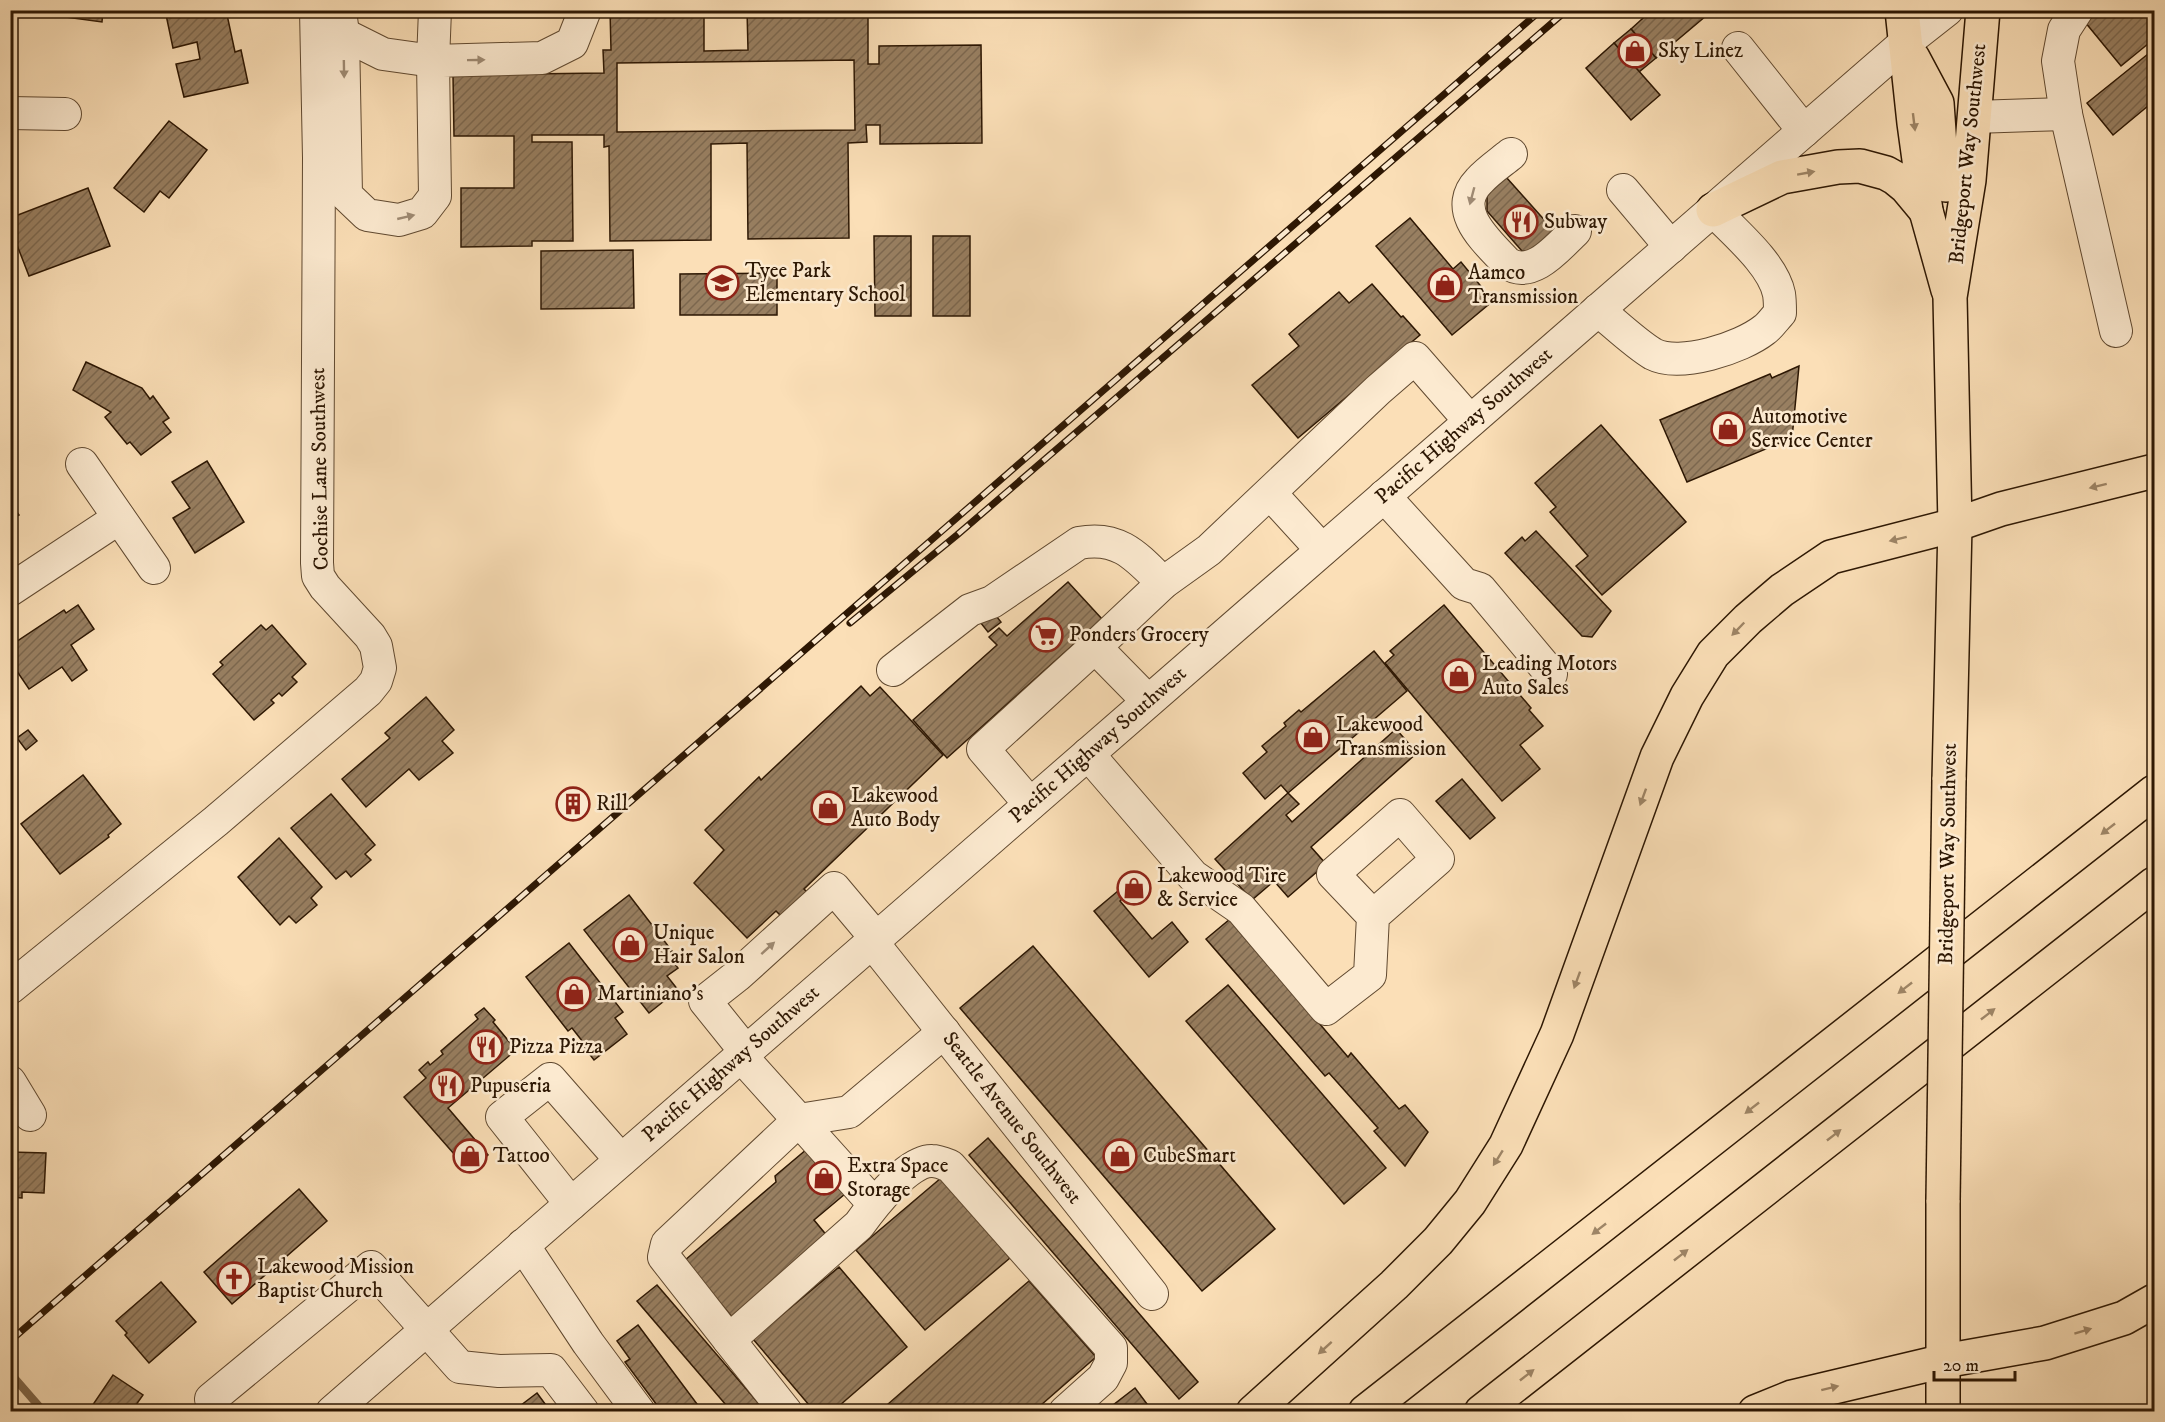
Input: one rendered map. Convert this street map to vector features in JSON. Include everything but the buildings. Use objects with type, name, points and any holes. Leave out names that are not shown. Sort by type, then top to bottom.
[{"type":"main road","name":"Bridgeport Way Southwest","points":[[1902,10],[1926,211],[1950,297]]},
{"type":"main road","name":"Bridgeport Way Southwest","points":[[1943,1412],[1943,1200],[1955,525],[1950,297],[1963,228],[1983,10]]},
{"type":"main road","points":[[1905,43],[1937,103],[1942,176],[1963,228]]},
{"type":"main road","points":[[1713,210],[1782,177],[1838,167],[1860,166],[1886,173],[1895,178],[1906,187],[1926,211]]},
{"type":"main road","points":[[1253,1412],[1394,1285],[1438,1241],[1470,1202],[1506,1145],[1557,1034],[1657,757],[1687,696],[1713,654],[1774,597],[1831,557],[1955,525],[2001,509],[2154,471]]},
{"type":"main road","points":[[1365,1412],[2154,792]]},
{"type":"main road","points":[[1481,1412],[2154,884]]},
{"type":"main road","points":[[1755,1412],[1792,1397],[1944,1361],[2045,1342],[2124,1318],[2154,1301]]},
{"type":"street","name":"Cochise Lane Southwest","points":[[10,988],[216,821],[368,692],[376,681],[380,668],[376,646],[318,576],[319,158],[316,10]]},
{"type":"street","points":[[342,22],[346,195],[367,215],[399,220],[422,213],[435,196],[435,10]]},
{"type":"street","points":[[342,22],[383,54],[434,61],[542,58],[572,43],[585,10]]},
{"type":"street","name":"Pacific Highway Southwest","points":[[332,1412],[1905,43],[1947,10]]},
{"type":"street","points":[[2077,10],[2064,30],[2058,61],[2066,114],[2116,331]]},
{"type":"street","points":[[1738,48],[1804,131]]},
{"type":"street","points":[[10,113],[65,114]]},
{"type":"street","points":[[1974,117],[2066,114]]},
{"type":"street","points":[[1511,154],[1479,180],[1473,188],[1469,209],[1476,229],[1507,263],[1513,267],[1522,268],[1542,261],[1575,231]]},
{"type":"street","points":[[1623,190],[1671,247]]},
{"type":"street","points":[[1598,310],[1653,354],[1670,359],[1693,358],[1728,349],[1764,330],[1780,313],[1779,294],[1773,277],[1713,210]]},
{"type":"street","points":[[1030,804],[983,749],[1163,583],[1209,550],[1378,390],[1415,358],[1470,421]]},
{"type":"street","points":[[82,464],[154,568]]},
{"type":"street","points":[[1392,489],[1479,573],[1480,589],[1551,674]]},
{"type":"street","points":[[1270,493],[1322,550]]},
{"type":"street","points":[[10,590],[119,518]]},
{"type":"street","points":[[893,670],[970,610],[992,602],[1080,543],[1095,540],[1117,545],[1135,555],[1163,583]]},
{"type":"street","points":[[1095,647],[1148,701]]},
{"type":"street","points":[[1088,754],[1193,876],[1241,909],[1326,1009],[1370,975],[1373,916]]},
{"type":"street","name":"Seattle Avenue Southwest","points":[[744,1054],[705,1001],[738,975],[834,888],[944,1032],[1152,1294]]},
{"type":"street","points":[[786,1412],[664,1257],[667,1244],[799,1120],[849,1112],[944,1032]]},
{"type":"street","points":[[744,1054],[874,1204]]},
{"type":"street","points":[[571,1204],[502,1117],[550,1079],[621,1160]]},
{"type":"street","points":[[10,1082],[30,1115]]},
{"type":"street","points":[[729,1340],[859,1225],[874,1204],[913,1167],[931,1161],[950,1166],[1111,1348],[1111,1363],[1103,1378],[1065,1412]]},
{"type":"street","points":[[524,1245],[588,1342],[639,1412]]},
{"type":"street","points":[[212,1399],[370,1267],[460,1367],[499,1371],[552,1370],[588,1342]]},
{"type":"street","points":[[552,1370],[583,1412]]},
{"type":"waterway","points":[[10,1373],[44,1412]]},
{"type":"railway","points":[[10,1341],[1541,10]]},
{"type":"railway","points":[[850,623],[957,535],[1567,10]]},
{"type":"place","name":"Sky Linez","points":[[1635,51]]},
{"type":"place","name":"Subway","points":[[1521,222]]},
{"type":"place","name":"Tyee Park Elementary School","points":[[722,283]]},
{"type":"place","name":"Aamco Transmission","points":[[1445,285]]},
{"type":"place","name":"Automotive Service Center","points":[[1728,429]]},
{"type":"place","name":"Ponders Grocery","points":[[1046,635]]},
{"type":"place","name":"Leading Motors Auto Sales","points":[[1459,676]]},
{"type":"place","name":"Lakewood Transmission","points":[[1313,737]]},
{"type":"place","name":"Rill","points":[[573,804]]},
{"type":"place","name":"Lakewood Auto Body","points":[[828,808]]},
{"type":"place","name":"Lakewood Tire & Service","points":[[1134,888]]},
{"type":"place","name":"Unique Hair Salon","points":[[630,945]]},
{"type":"place","name":"Martiniano's","points":[[574,994]]},
{"type":"place","name":"Pizza Pizza","points":[[486,1047]]},
{"type":"place","name":"Pupuseria","points":[[447,1086]]},
{"type":"place","name":"Tattoo","points":[[470,1156]]},
{"type":"place","name":"CubeSmart","points":[[1120,1156]]},
{"type":"place","name":"Extra Space Storage","points":[[824,1178]]},
{"type":"place","name":"Lakewood Mission Baptist Church","points":[[234,1279]]}]
